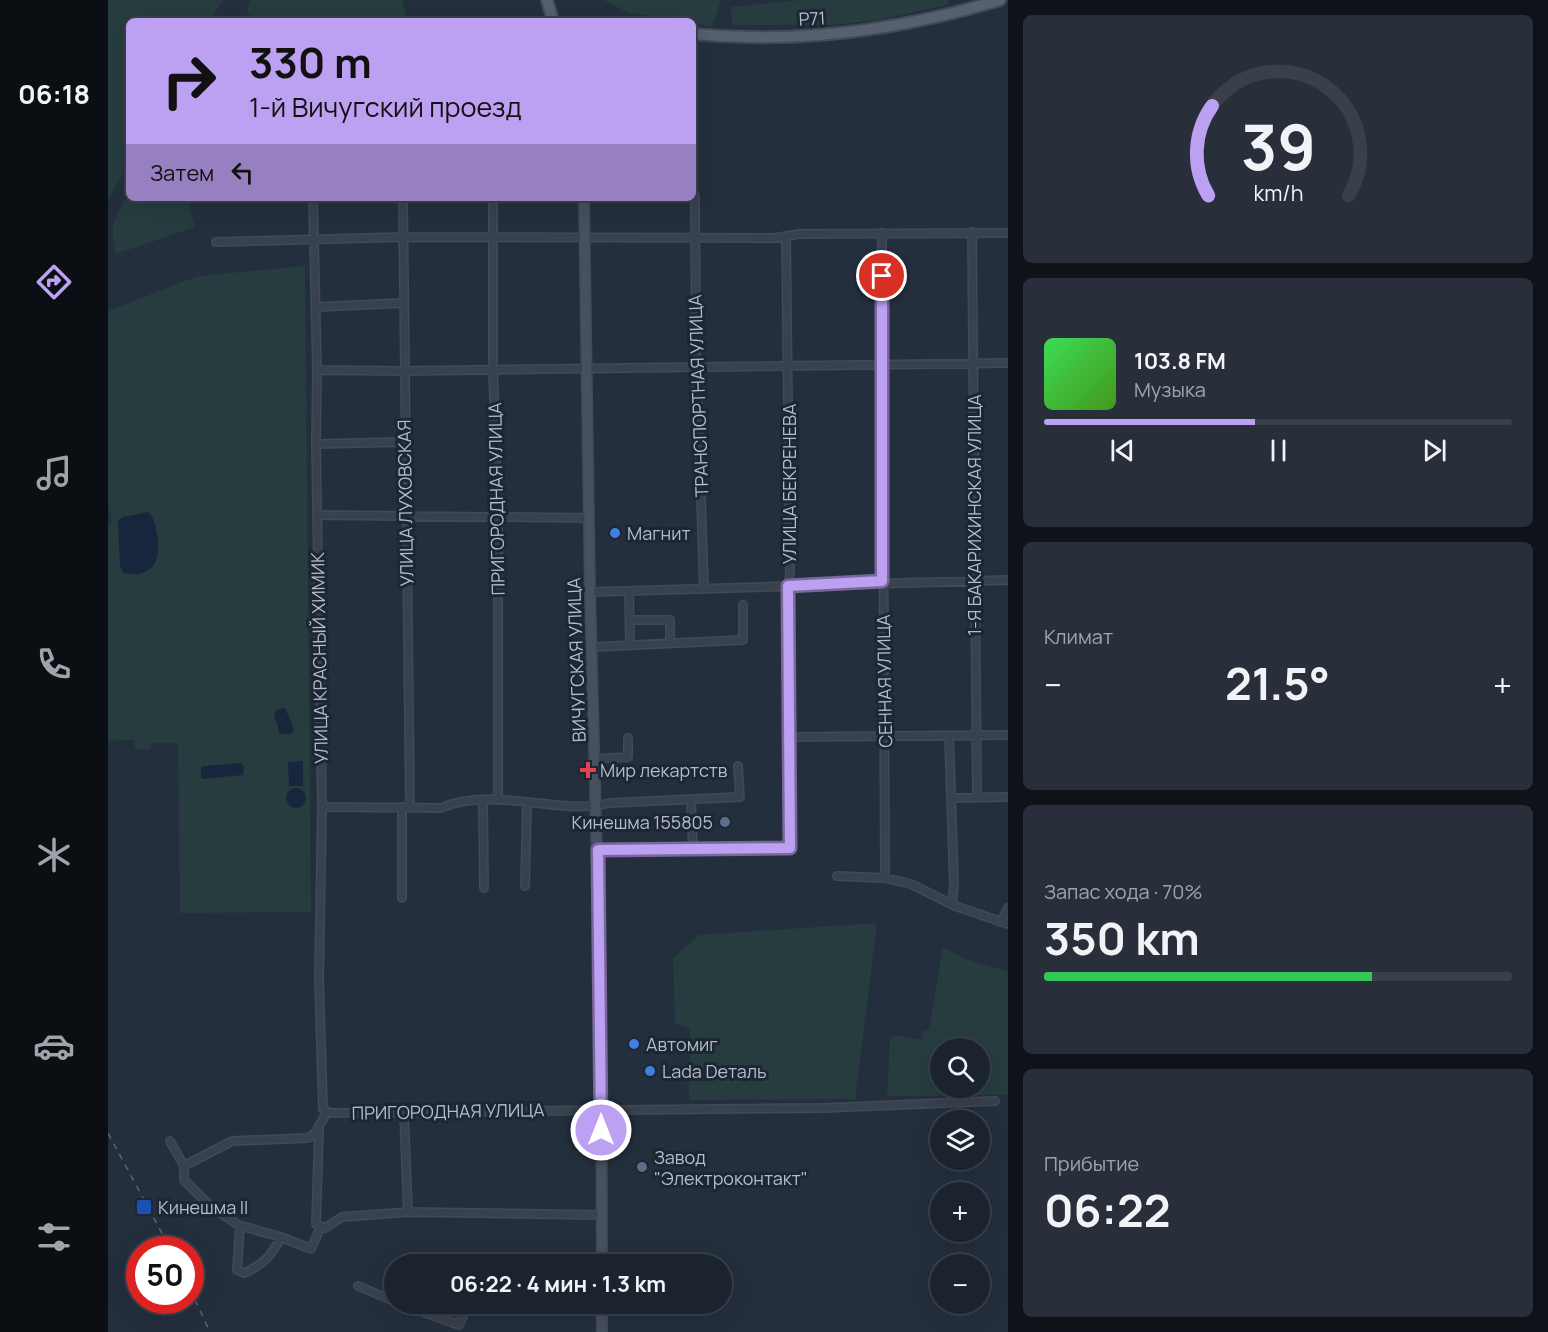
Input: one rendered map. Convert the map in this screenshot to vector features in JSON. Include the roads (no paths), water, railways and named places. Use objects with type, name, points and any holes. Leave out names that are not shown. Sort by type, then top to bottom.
[{"type":"main road","points":[[547,0],[552,18]]},
{"type":"main road","name":"Р71","points":[[696,34],[751,37],[879,29],[1000,0]]},
{"type":"main road","name":"ВИЧУГСКАЯ УЛИЦА","points":[[584,201],[590,592],[598,850],[602,1254]]},
{"type":"main road","points":[[602,1314],[602,1332]]},
{"type":"street","name":"УЛИЦА КРАСНЫЙ ХИМИК","points":[[313,201],[318,370],[316,444],[322,807],[320,1069],[321,1102],[329,1112]]},
{"type":"street","name":"УЛИЦА ЛУХОВСКАЯ","points":[[402,898],[406,807],[403,201]]},
{"type":"street","name":"ПРИГОРОДНАЯ УЛИЦА","points":[[493,201],[498,516],[498,800]]},
{"type":"street","name":"ТРАНСПОРТНАЯ УЛИЦА","points":[[695,201],[693,238],[696,356],[699,365],[697,378],[704,589]]},
{"type":"street","name":"1-Я БАКАРИХИНСКАЯ УЛИЦА","points":[[972,232],[977,797]]},
{"type":"street","points":[[216,242],[404,237],[693,238],[882,233],[1008,233]]},
{"type":"street","name":"СЕННАЯ УЛИЦА","points":[[882,233],[885,878]]},
{"type":"street","name":"УЛИЦА БЕКРЕНЕВА","points":[[693,849],[790,848],[786,236]]},
{"type":"street","points":[[316,307],[403,303]]},
{"type":"street","points":[[318,370],[403,371],[699,365],[1008,363]]},
{"type":"street","points":[[316,444],[404,442]]},
{"type":"street","points":[[317,516],[589,518]]},
{"type":"street","points":[[590,592],[882,581],[1008,580]]},
{"type":"street","points":[[629,591],[630,645]]},
{"type":"street","points":[[592,647],[743,640],[744,605]]},
{"type":"street","points":[[630,620],[670,620],[670,644]]},
{"type":"street","points":[[789,737],[1008,735]]},
{"type":"street","points":[[949,736],[954,884],[952,904]]},
{"type":"street","points":[[596,759],[628,757],[628,738]]},
{"type":"street","points":[[322,807],[441,808],[454,802],[498,800],[545,806],[597,806],[610,803],[740,797],[738,766]]},
{"type":"street","points":[[951,798],[1008,797]]},
{"type":"street","points":[[483,801],[484,888]]},
{"type":"street","points":[[598,850],[693,849],[691,801]]},
{"type":"street","points":[[525,886],[527,802]]},
{"type":"street","points":[[837,876],[885,878],[917,886],[952,904],[1004,923],[1008,908]]},
{"type":"street","name":"ПРИГОРОДНАЯ УЛИЦА","points":[[329,1112],[824,1108],[995,1101]]},
{"type":"street","points":[[184,1166],[237,1140],[308,1138],[315,1133],[329,1112]]},
{"type":"street","points":[[404,1112],[408,1212]]},
{"type":"street","points":[[319,1130],[316,1224],[323,1227]]},
{"type":"street","points":[[170,1141],[184,1166],[183,1180],[211,1207],[238,1224],[311,1249],[323,1227],[342,1217],[408,1212],[602,1215]]},
{"type":"street","points":[[238,1224],[237,1270],[244,1273],[261,1266],[273,1252],[281,1237]]},
{"type":"street","points":[[358,1286],[384,1297]]},
{"type":"street","points":[[428,1314],[459,1325],[464,1314]]},
{"type":"water","points":[[148,512],[153,519],[157,534],[156,559],[153,566],[142,573],[123,573],[120,567],[118,521],[123,517]]},
{"type":"water","points":[[285,708],[294,729],[291,734],[280,734],[274,715],[276,710]]},
{"type":"water","points":[[303,761],[303,786],[289,786],[288,762]]},
{"type":"water","points":[[241,763],[244,766],[243,775],[201,779],[201,768],[204,766]]},
{"type":"water","points":[[296,788],[303,791],[306,798],[303,805],[296,808],[289,805],[286,798],[289,791]]},
{"type":"railway","points":[[108,1133],[163,1236]]},
{"type":"railway","points":[[202,1314],[210,1332]]},
{"type":"place","name":"Магнит","points":[[615,533]]},
{"type":"place","name":"Мир лекартств","points":[[588,770]]},
{"type":"place","name":"Кинешма 155805","points":[[725,822]]},
{"type":"place","name":"Автомиг","points":[[634,1044]]},
{"type":"place","name":"Lada Dеталь","points":[[650,1071]]},
{"type":"place","name":"Завод \"Электроконтакт\"","points":[[642,1167]]},
{"type":"place","name":"Кинешма II","points":[[144,1207]]}]
